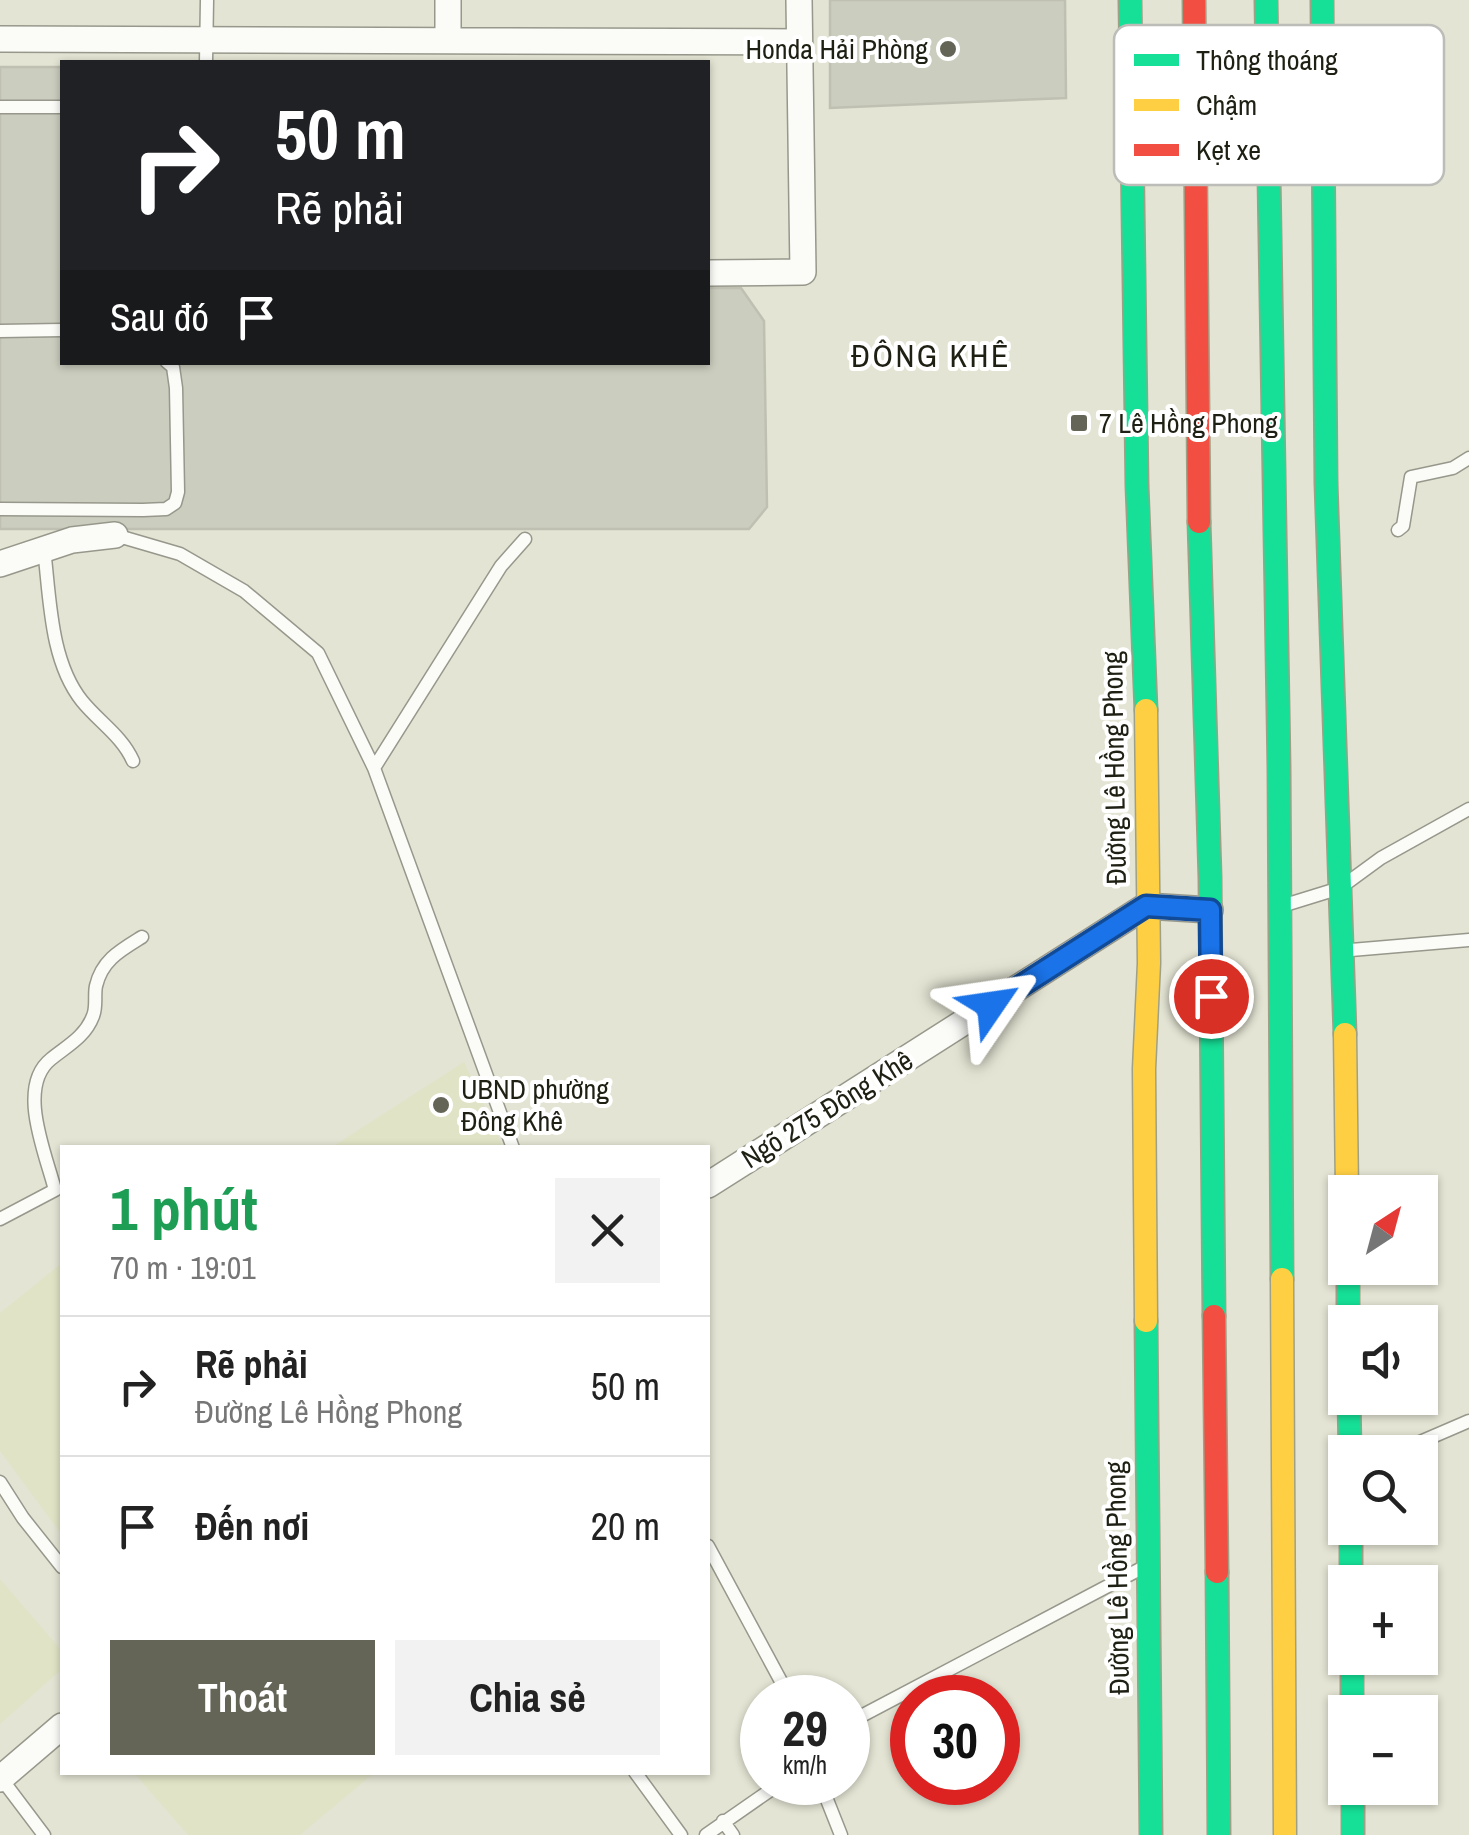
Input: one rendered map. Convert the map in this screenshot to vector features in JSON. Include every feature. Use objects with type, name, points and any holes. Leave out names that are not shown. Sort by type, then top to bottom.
[{"type":"main road","name":"Đường Lê Hồng Phong","points":[[1130,0],[1130,25]]},
{"type":"main road","points":[[1194,0],[1194,25]]},
{"type":"main road","points":[[1266,0],[1266,25]]},
{"type":"main road","points":[[1322,0],[1322,25]]},
{"type":"main road","name":"Đường Lê Hồng Phong","points":[[1132,185],[1136,486],[1148,766],[1149,963],[1144,1068],[1151,1835]]},
{"type":"main road","points":[[1196,185],[1210,910],[1219,1835]]},
{"type":"main road","points":[[1269,185],[1276,559],[1285,1835]]},
{"type":"main road","points":[[1324,185],[1326,482],[1343,950],[1347,1175]]},
{"type":"main road","points":[[1352,1805],[1353,1835]]},
{"type":"street","points":[[448,0],[448,40]]},
{"type":"street","points":[[710,273],[803,272],[799,0]]},
{"type":"street","points":[[0,39],[206,52],[448,40],[799,42]]},
{"type":"street","points":[[0,564],[72,540],[114,535]]},
{"type":"street","points":[[1146,906],[1210,910]]},
{"type":"street","name":"Ngõ 275 Đông Khê","points":[[710,1184],[1146,906]]},
{"type":"street","points":[[1,1779],[60,1728]]},
{"type":"lane","points":[[206,52],[207,0]]},
{"type":"lane","points":[[0,107],[60,107]]},
{"type":"lane","points":[[0,331],[60,330]]},
{"type":"lane","points":[[0,509],[143,510],[166,509],[175,503],[176,388],[171,365]]},
{"type":"lane","points":[[1398,530],[1403,526],[1412,476],[1452,468],[1469,458]]},
{"type":"lane","points":[[114,535],[180,554],[244,591],[318,653],[374,768],[513,1145]]},
{"type":"lane","points":[[374,768],[500,566],[525,539]]},
{"type":"lane","points":[[44,549],[53,627],[68,678],[82,701],[127,748],[133,761]]},
{"type":"lane","points":[[1278,907],[1340,888],[1381,858],[1469,809]]},
{"type":"lane","points":[[0,1219],[56,1190],[33,1103],[33,1086],[46,1063],[80,1038],[94,1014],[96,985],[107,960],[142,936]]},
{"type":"lane","points":[[1343,950],[1469,940]]},
{"type":"lane","points":[[1435,1435],[1469,1420]]},
{"type":"lane","points":[[0,1482],[60,1564]]},
{"type":"lane","points":[[710,1552],[777,1675]]},
{"type":"lane","points":[[870,1711],[1146,1565]]},
{"type":"lane","points":[[637,1775],[680,1835]]},
{"type":"lane","points":[[1,1779],[44,1835]]},
{"type":"lane","points":[[706,1835],[747,1805]]},
{"type":"lane","points":[[829,1805],[841,1835]]},
{"type":"lane","points":[[723,1821],[732,1835]]},
{"type":"shaded area","name":"UBND phường Đông Khê","points":[[464,1062],[502,1145],[335,1145]]},
{"type":"shaded area","points":[[60,1265],[60,1532],[0,1451],[0,1313]]},
{"type":"shaded area","points":[[0,1579],[60,1649],[60,1671],[0,1724]]},
{"type":"shaded area","points":[[136,1775],[372,1775],[300,1835],[188,1835]]},
{"type":"building","name":"Honda Hải Phòng","points":[[830,0],[1065,0],[1066,98],[830,108]]},
{"type":"building","points":[[0,67],[60,67],[60,365],[710,365],[710,288],[741,288],[764,321],[767,507],[749,529],[0,529]]},
{"type":"traffic: fast","points":[[1130,0],[1130,25]]},
{"type":"traffic: fast","points":[[1266,0],[1266,25]]},
{"type":"traffic: fast","points":[[1322,0],[1322,25]]},
{"type":"traffic: fast","points":[[1133,185],[1137,486],[1146,710]]},
{"type":"traffic: fast","points":[[1269,185],[1279,768],[1282,1279]]},
{"type":"traffic: fast","points":[[1324,185],[1326,483],[1345,1034]]},
{"type":"traffic: fast","points":[[1199,522],[1210,877],[1214,1316]]},
{"type":"traffic: fast","points":[[1348,1285],[1348,1305]]},
{"type":"traffic: fast","points":[[1146,1321],[1151,1835]]},
{"type":"traffic: fast","points":[[1349,1415],[1350,1435]]},
{"type":"traffic: fast","points":[[1351,1545],[1351,1565]]},
{"type":"traffic: fast","points":[[1217,1572],[1219,1835]]},
{"type":"traffic: fast","points":[[1352,1675],[1352,1695]]},
{"type":"traffic: fast","points":[[1353,1805],[1353,1835]]},
{"type":"traffic: slow","points":[[1146,710],[1146,1321]]},
{"type":"traffic: slow","points":[[1345,1034],[1347,1175]]},
{"type":"traffic: slow","points":[[1282,1279],[1285,1835]]},
{"type":"traffic: jam","points":[[1194,0],[1194,25]]},
{"type":"traffic: jam","points":[[1196,185],[1199,522]]},
{"type":"traffic: jam","points":[[1214,1316],[1217,1572]]},
{"type":"place","name":"Honda Hải Phòng","points":[[948,49]]},
{"type":"place","name":"7 Lê Hồng Phong","points":[[1079,423]]},
{"type":"place","name":"UBND phường Đông Khê","points":[[441,1105]]},
{"type":"district","name":"ĐÔNG KHÊ","points":[[931,356]]},
{"type":"route","points":[[991,1005],[1146,906],[1210,910],[1211,996]]}]
